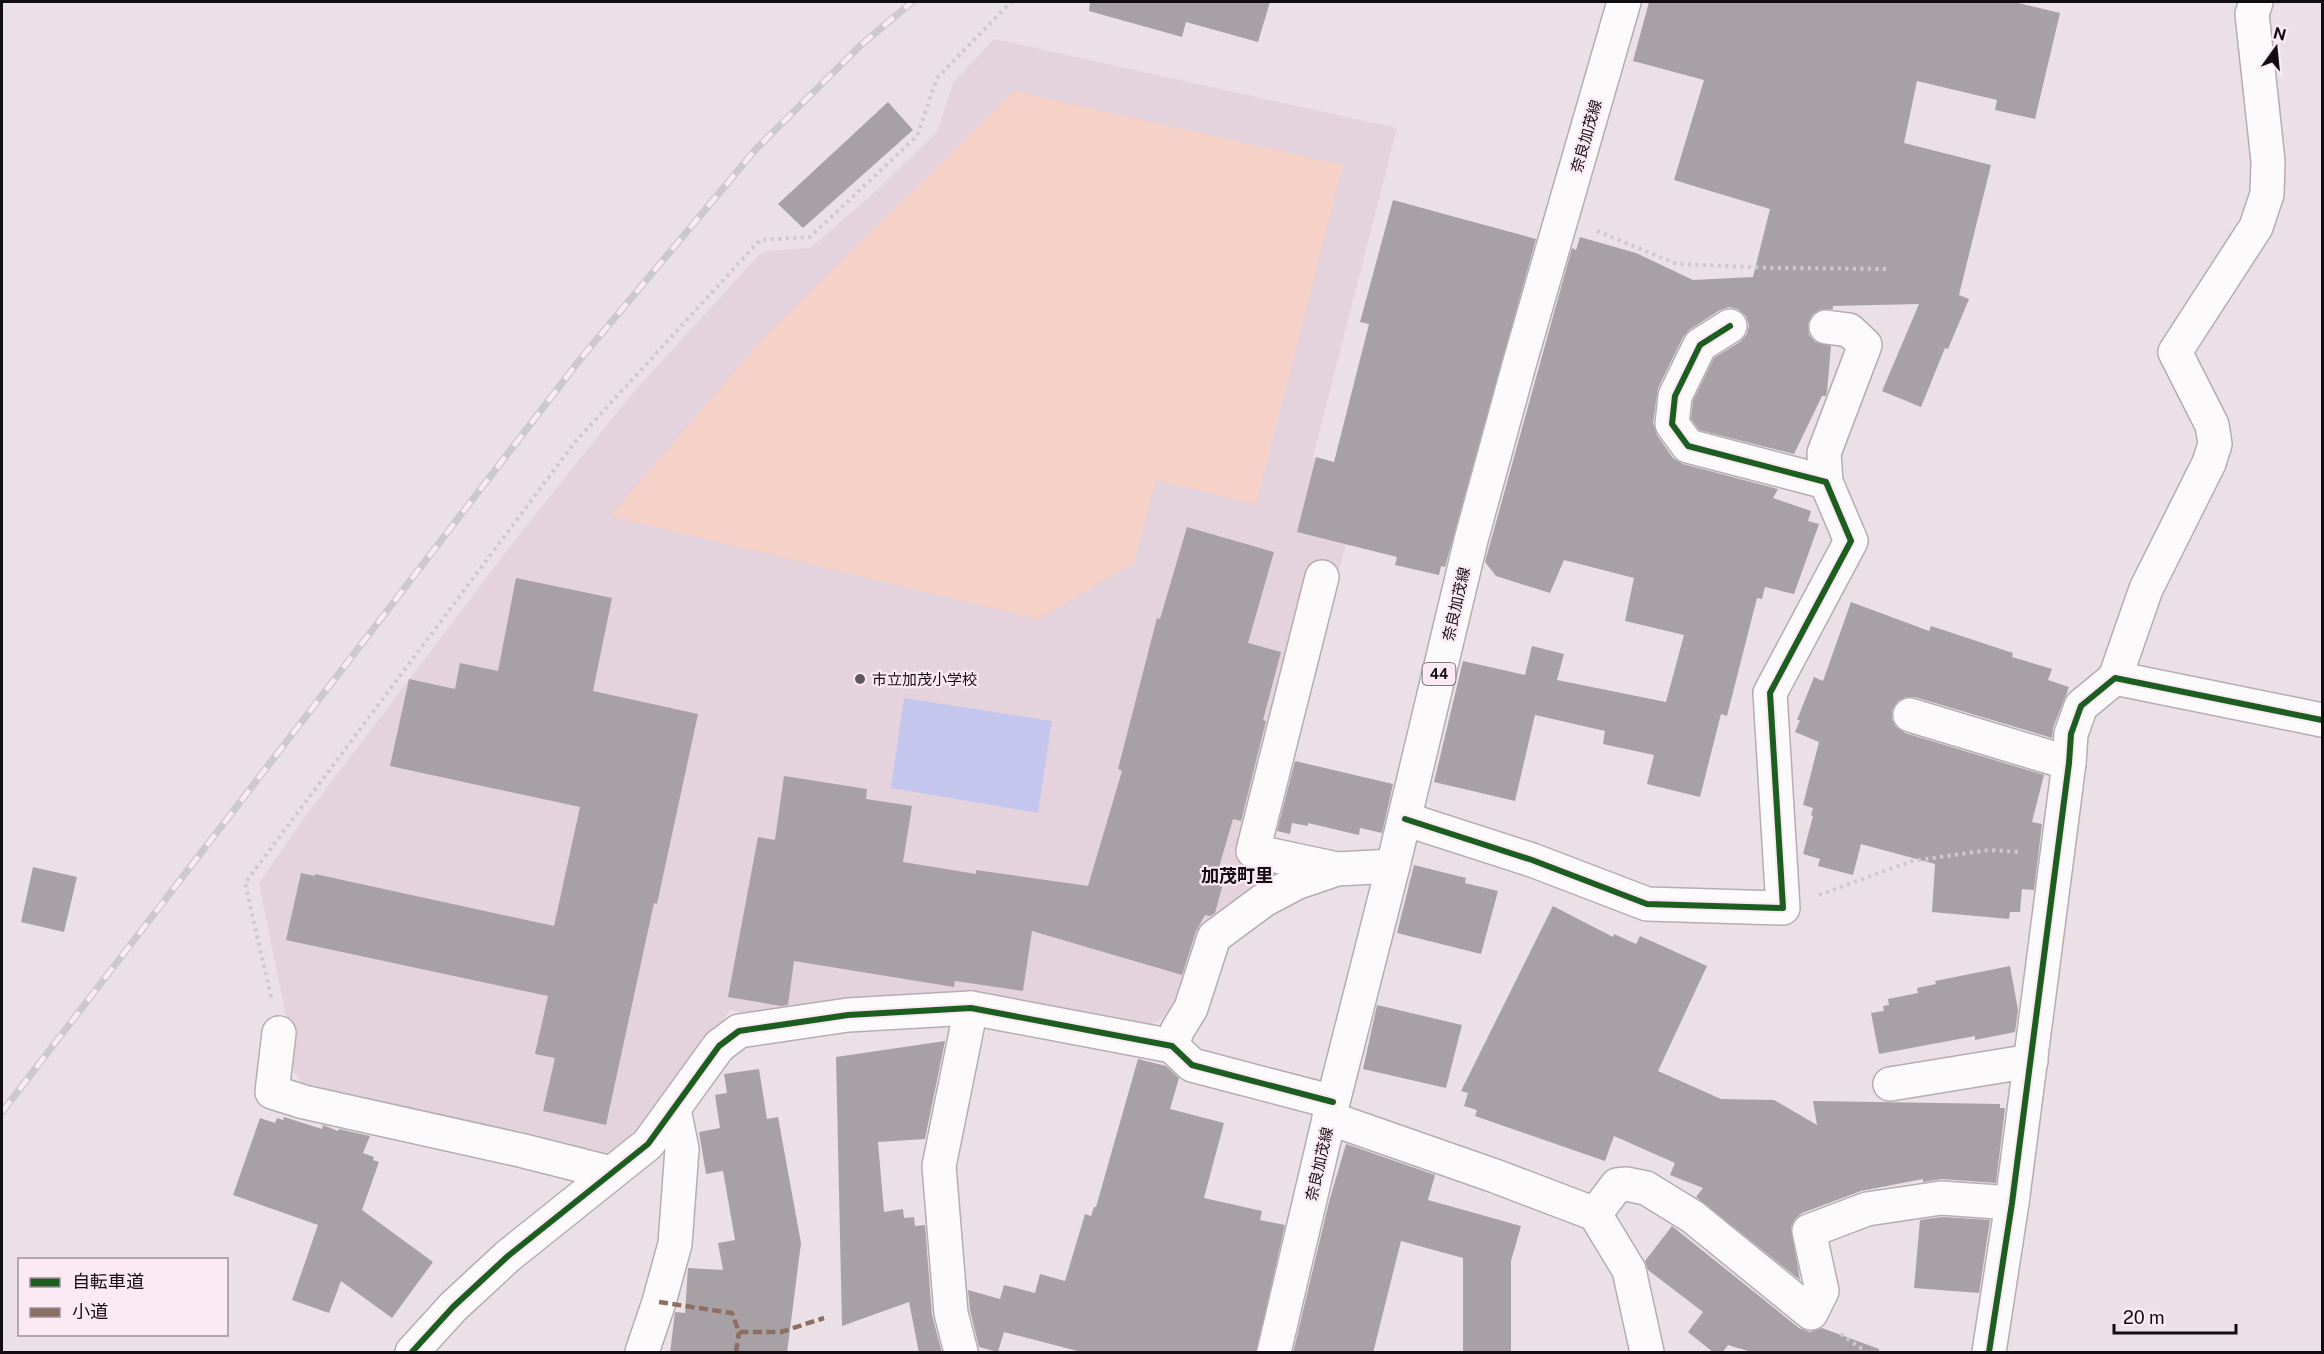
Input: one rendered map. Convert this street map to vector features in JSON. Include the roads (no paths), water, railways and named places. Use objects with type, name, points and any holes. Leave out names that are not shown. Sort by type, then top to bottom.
[{"type":"street","name":"奈良加茂線","points":[[1274,1353],[1331,1110],[1393,866],[1471,540],[1519,364],[1624,2]]},
{"type":"street","points":[[1989,1353],[2031,1061],[2071,734],[2081,706],[2115,678],[2146,589],[2209,463],[2215,444],[2212,425],[2175,352],[2256,227],[2267,194],[2268,161],[2252,14],[2256,2]]},
{"type":"street","points":[[1730,326],[1700,345],[1675,396],[1672,424],[1688,446],[1826,482]]},
{"type":"street","points":[[1404,819],[1532,860],[1647,904],[1783,908],[1770,693],[1851,541],[1826,482],[1824,453],[1865,345],[1849,330],[1826,327]]},
{"type":"street","points":[[1322,577],[1253,851],[1337,869],[1393,866]]},
{"type":"street","points":[[2115,678],[2322,720]]},
{"type":"street","points":[[1910,715],[2069,763]]},
{"type":"street","points":[[1172,1046],[1177,1030],[1191,1008],[1214,937],[1264,900],[1296,883],[1337,869]]},
{"type":"street","points":[[961,1353],[951,1313],[939,1166],[971,1008]]},
{"type":"street","points":[[412,1353],[453,1307],[508,1256],[648,1144],[719,1046],[739,1031],[848,1016],[971,1008],[1172,1046],[1192,1065],[1331,1110],[1595,1214],[1629,1270],[1647,1353]]},
{"type":"street","points":[[279,1033],[272,1092],[304,1102],[520,1150],[611,1173]]},
{"type":"street","points":[[1890,1084],[2031,1061]]},
{"type":"street","points":[[642,1353],[675,1244],[682,1149],[674,1109]]},
{"type":"street","points":[[1595,1214],[1617,1185],[1626,1184],[1646,1188],[1693,1217],[1811,1313],[1822,1291],[1809,1231],[1867,1209],[1941,1198],[2012,1203]]},
{"type":"water","points":[[904,698],[1052,721],[1038,813],[891,788]]},
{"type":"railway","points":[[2,1112],[582,357],[756,149],[861,45],[912,2]]},
{"type":"place","name":"市立加茂小学校","points":[[860,679]]},
{"type":"district","name":"加茂町里","points":[[1237,875]]}]
